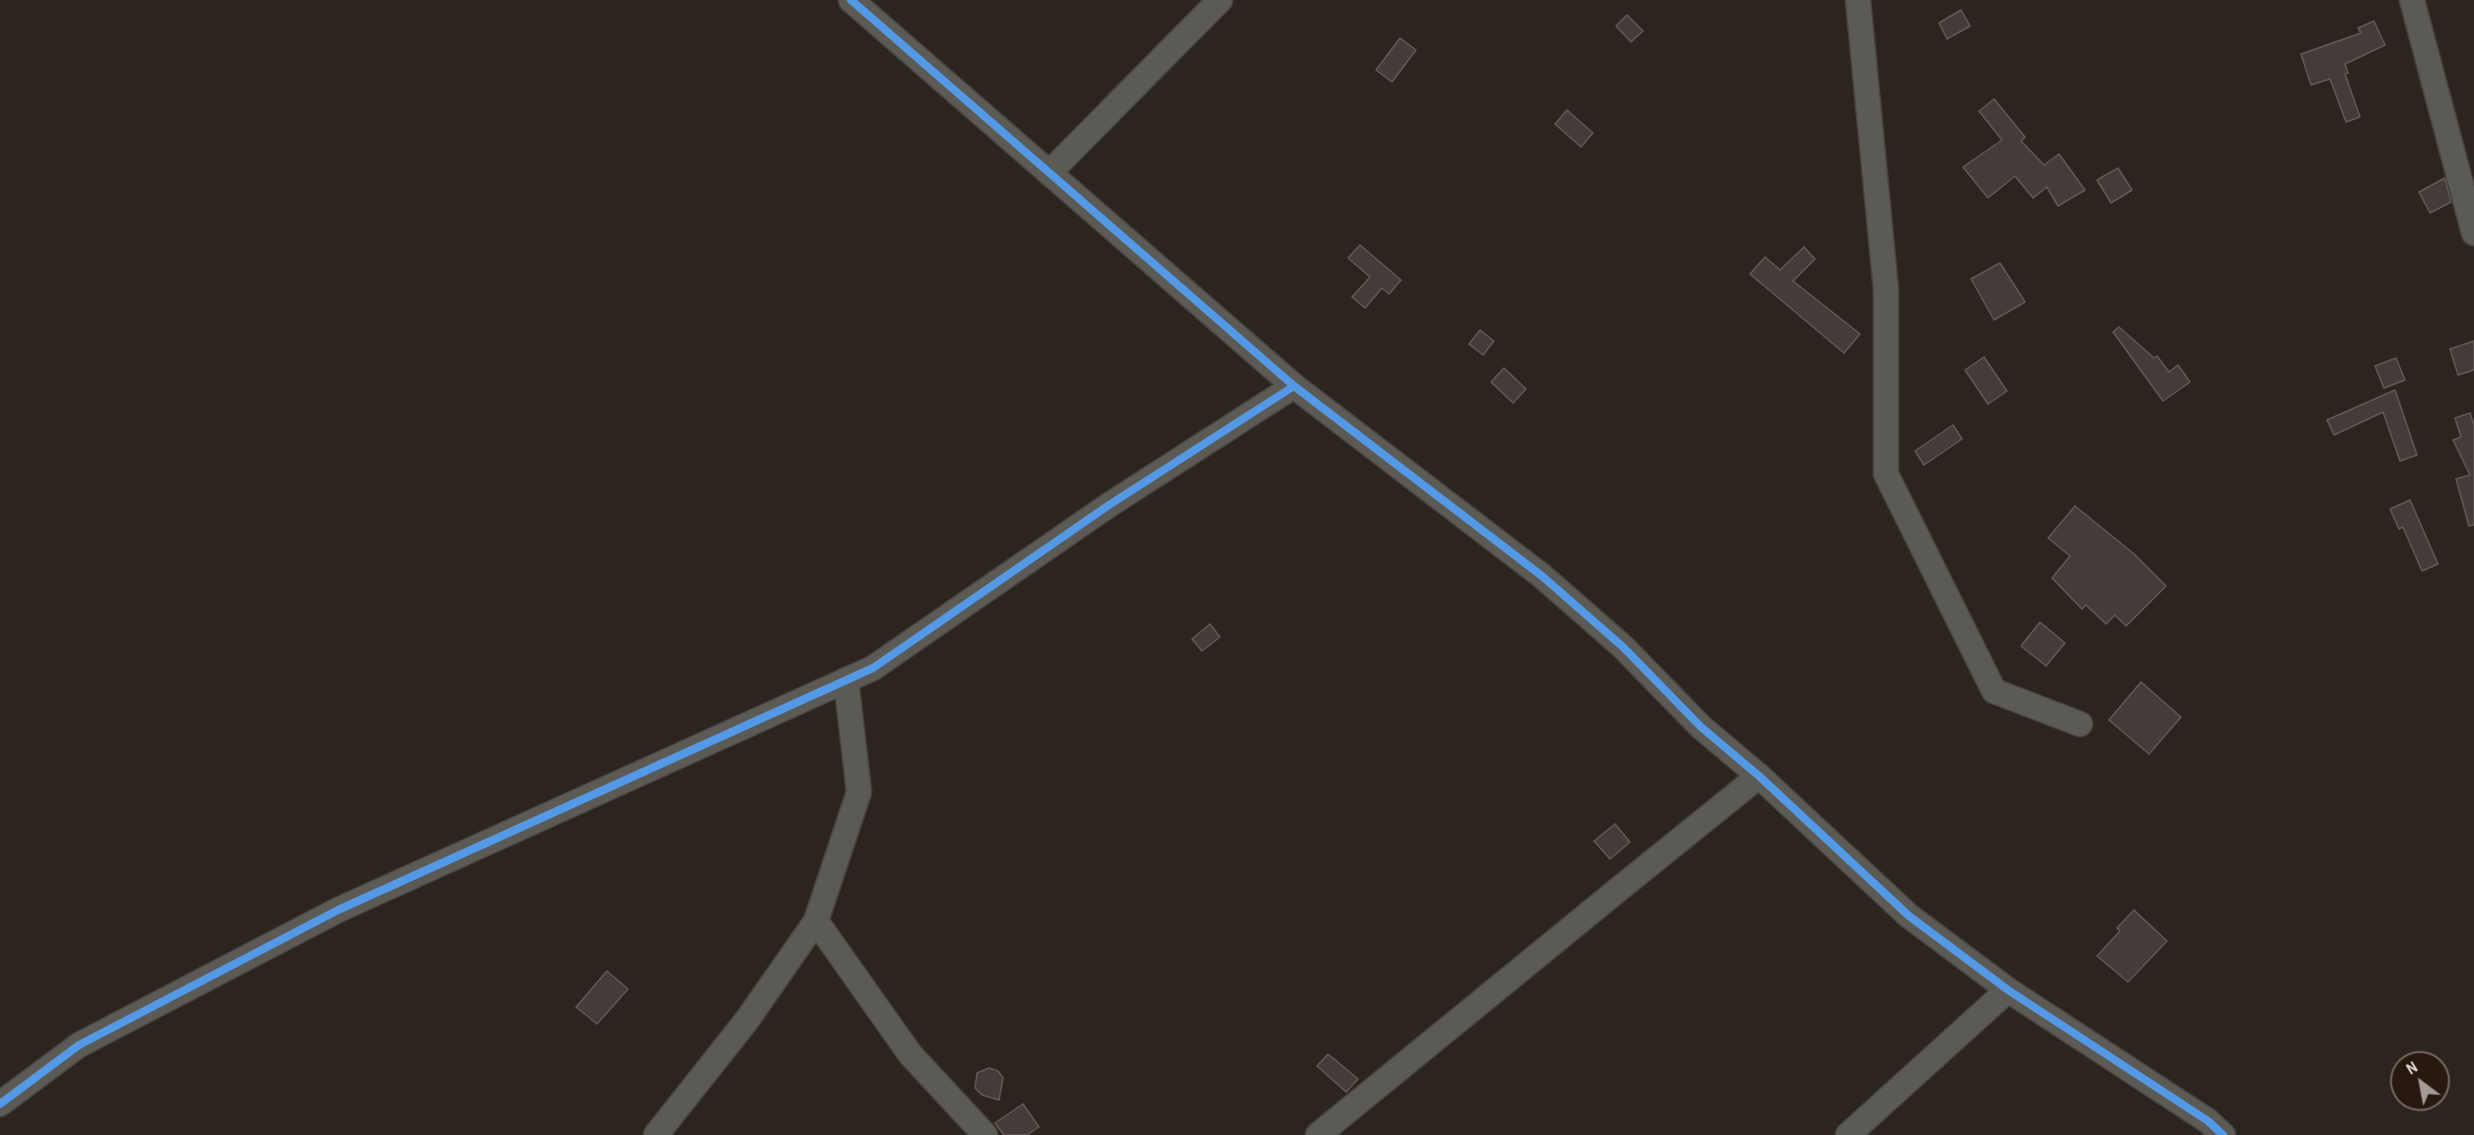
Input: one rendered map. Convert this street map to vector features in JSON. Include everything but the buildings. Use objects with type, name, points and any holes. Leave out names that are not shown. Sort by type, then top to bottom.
[{"type":"street","points":[[851,0],[1294,386],[1542,576],[1623,647],[1701,728],[1759,776],[1909,916],[2008,990],[2208,1121],[2223,1135]]},
{"type":"street","points":[[1049,173],[1220,0]]},
{"type":"street","points":[[1858,0],[1886,290],[1886,474],[1994,691],[2080,724]]},
{"type":"street","points":[[2412,0],[2474,233]]},
{"type":"street","points":[[0,1104],[79,1045],[338,910],[873,668],[1109,505],[1294,386]]},
{"type":"street","points":[[656,1135],[747,1020],[816,921],[859,792],[846,680]]},
{"type":"street","points":[[1318,1135],[1759,776]]},
{"type":"street","points":[[816,921],[910,1054],[985,1135]]},
{"type":"street","points":[[1848,1135],[2008,990]]},
{"type":"cycle path","points":[[851,0],[1294,386],[1542,576],[1623,647],[1701,727],[1759,776],[1909,916],[2008,990],[2208,1121],[2223,1135]]},
{"type":"cycle path","points":[[0,1104],[79,1045],[338,910],[873,668],[1109,505],[1294,386]]}]
